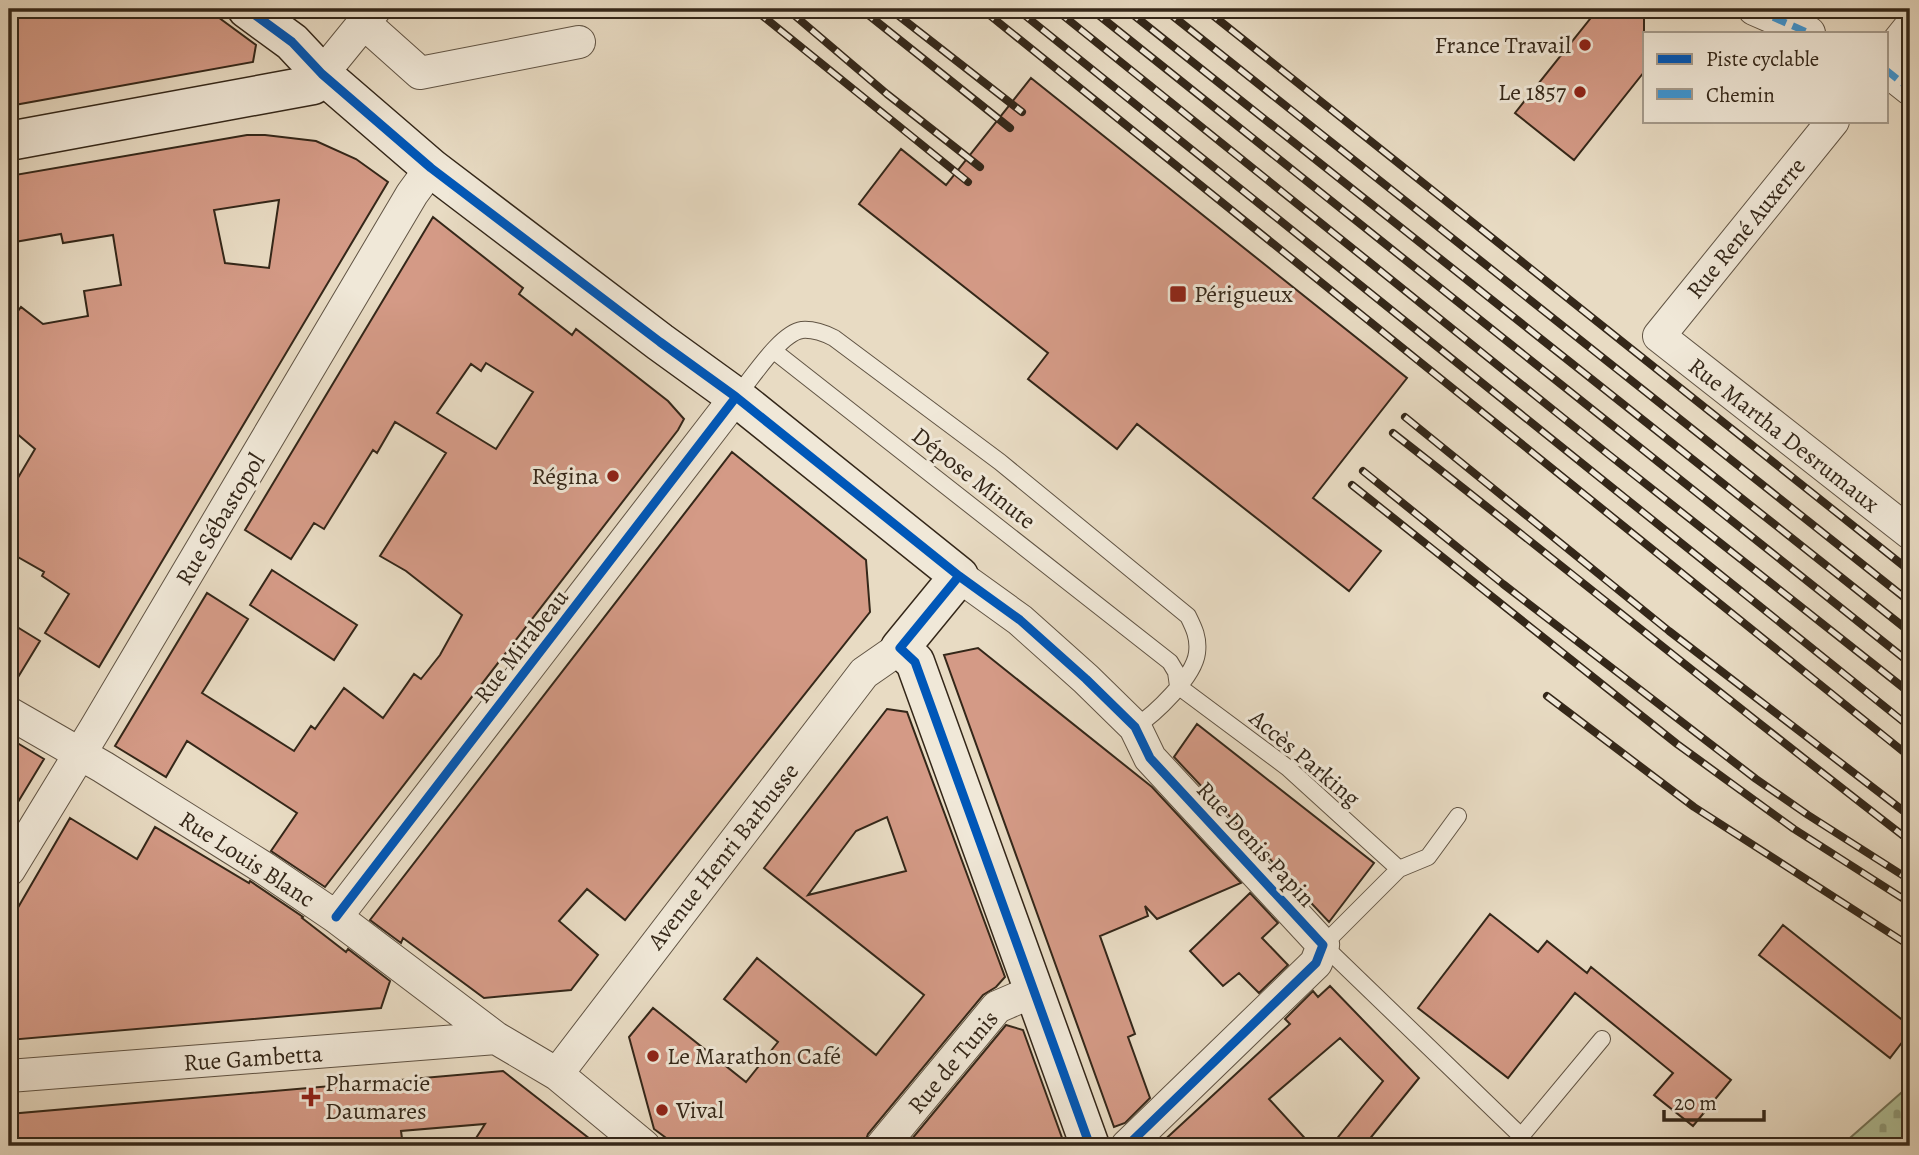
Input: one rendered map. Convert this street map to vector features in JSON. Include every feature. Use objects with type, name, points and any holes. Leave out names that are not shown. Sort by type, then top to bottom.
[{"type":"street","points":[[247,9],[292,42],[322,75],[431,168],[736,397],[959,576],[900,648],[915,662],[1090,1146]]},
{"type":"street","points":[[1754,9],[1807,32]]},
{"type":"street","points":[[9,141],[313,85],[369,16],[420,73],[579,42]]},
{"type":"street","points":[[1888,54],[1910,27]]},
{"type":"street","points":[[1888,72],[1910,89]]},
{"type":"street","name":"Rue René Auxerre","points":[[1658,336],[1831,122]]},
{"type":"street","name":"Rue Sébastopol","points":[[9,870],[405,206],[431,168]]},
{"type":"street","name":"Rue Martha Desrumaux","points":[[1658,336],[1910,533]]},
{"type":"street","name":"Rue Mirabeau","points":[[335,917],[736,397]]},
{"type":"street","name":"Rue Denis Papin","points":[[959,576],[1020,620],[1135,727],[1150,758],[1323,945]]},
{"type":"street","name":"Avenue Henri Barbusse","points":[[557,1074],[864,673],[900,648]]},
{"type":"street","name":"Rue Louis Blanc","points":[[9,713],[264,868],[335,917],[496,1038],[557,1074],[628,1141]]},
{"type":"street","points":[[1127,1146],[1316,963],[1323,945]]},
{"type":"street","name":"Rue de Tunis","points":[[882,1146],[997,1007],[1034,991]]},
{"type":"street","name":"Rue Gambetta","points":[[9,1076],[496,1038]]},
{"type":"lane","points":[[736,397],[784,339],[795,332],[821,332],[834,338],[1000,462],[1188,616],[1197,633],[1197,654],[1191,669],[1162,707],[1135,727]]},
{"type":"lane","name":"Dépose Minute","points":[[775,351],[1170,662],[1176,672],[1178,686]]},
{"type":"lane","name":"Accès Parking","points":[[1178,686],[1288,768],[1399,869]]},
{"type":"lane","points":[[1458,816],[1428,857],[1399,869],[1323,945],[1517,1141],[1602,1039]]},
{"type":"green space","points":[[1910,1085],[1910,1146],[1841,1146],[1842,1145]]},
{"type":"building","points":[[9,9],[207,9],[256,45],[253,62],[9,106]]},
{"type":"building","name":"Le 1857","points":[[1598,9],[1644,9],[1643,73],[1574,160],[1515,113]]},
{"type":"building","points":[[1031,78],[1407,378],[1313,498],[1381,551],[1349,591],[1137,424],[1117,449],[1028,379],[1048,353],[859,204],[901,149],[946,185]]},
{"type":"building","points":[[247,135],[265,135],[316,141],[356,159],[388,182],[99,667],[45,633],[69,594],[42,576],[44,572],[9,552],[9,493],[35,449],[9,427],[9,323],[21,307],[43,324],[88,316],[84,291],[121,285],[113,235],[63,243],[61,234],[9,243],[9,176]],"holes":[[[279,200],[269,268],[225,263],[214,210]]]},
{"type":"building","points":[[433,217],[523,288],[519,294],[572,335],[576,329],[668,401],[684,419],[325,887],[271,851],[297,813],[187,741],[166,777],[115,746],[207,593],[248,619],[202,693],[294,751],[311,726],[315,729],[344,688],[383,718],[414,674],[421,679],[440,655],[462,615],[406,571],[380,556],[446,453],[395,422],[377,453],[373,450],[324,529],[314,523],[291,559],[245,530]],"holes":[[[486,363],[533,392],[496,449],[437,413],[471,364],[481,371]]]},
{"type":"building","points":[[732,452],[866,560],[870,612],[625,920],[587,889],[559,921],[598,955],[571,990],[484,998],[403,938],[401,943],[370,920]]},
{"type":"building","points":[[272,570],[357,625],[334,660],[250,605]]},
{"type":"building","points":[[9,622],[40,641],[9,692]]},
{"type":"building","points":[[978,648],[1152,787],[1241,883],[1157,919],[1145,906],[1148,916],[1100,936],[1135,1034],[1128,1037],[1150,1098],[1125,1123],[1114,1127],[944,655]]},
{"type":"building","points":[[887,709],[907,712],[1005,977],[983,995],[868,1134],[864,1146],[677,1146],[654,1129],[629,1037],[653,1008],[746,1082],[778,1042],[724,999],[757,958],[876,1055],[924,995],[764,868]],"holes":[[[887,817],[906,871],[808,895],[856,831]]]},
{"type":"building","points":[[1197,724],[1374,863],[1329,922],[1174,757]]},
{"type":"building","points":[[9,738],[44,759],[9,817]]},
{"type":"building","points":[[70,818],[137,859],[155,827],[249,883],[250,881],[390,981],[381,1008],[9,1040],[9,923]]},
{"type":"building","points":[[1250,893],[1278,923],[1262,938],[1288,965],[1259,993],[1239,973],[1223,986],[1190,951]]},
{"type":"building","points":[[1490,914],[1538,952],[1547,941],[1587,973],[1591,967],[1731,1080],[1693,1126],[1654,1095],[1673,1073],[1575,993],[1508,1078],[1418,1008]]},
{"type":"building","points":[[1783,925],[1910,1026],[1910,1032],[1890,1058],[1759,955]]},
{"type":"building","points":[[1330,986],[1419,1078],[1364,1146],[1331,1146],[1383,1081],[1340,1038],[1269,1099],[1312,1146],[1158,1146],[1290,1024],[1285,1019],[1313,991],[1318,997]]},
{"type":"building","points":[[1006,1025],[1023,1030],[1065,1146],[906,1146]]},
{"type":"building","points":[[503,1071],[599,1146],[471,1146],[485,1124],[401,1131],[403,1146],[9,1146],[9,1114]]},
{"type":"railway","points":[[754,9],[968,182]]},
{"type":"railway","points":[[787,9],[887,94],[980,167]]},
{"type":"railway","points":[[861,9],[1010,128]]},
{"type":"railway","points":[[890,9],[1022,112]]},
{"type":"railway","points":[[982,9],[1910,757]]},
{"type":"railway","points":[[1017,9],[1910,727]]},
{"type":"railway","points":[[1055,9],[1910,693]]},
{"type":"railway","points":[[1091,9],[1910,663]]},
{"type":"railway","points":[[1126,9],[1910,632]]},
{"type":"railway","points":[[1164,9],[1910,602]]},
{"type":"railway","points":[[1205,9],[1910,571]]},
{"type":"railway","points":[[1405,417],[1669,631],[1910,816]]},
{"type":"railway","points":[[1393,433],[1910,841]]},
{"type":"railway","points":[[1363,471],[1503,584],[1756,779],[1910,880]]},
{"type":"railway","points":[[1352,485],[1677,744],[1794,829],[1910,903]]},
{"type":"railway","points":[[1547,696],[1694,807],[1910,946]]},
{"type":"marked path","points":[[1754,9],[1807,32]]},
{"type":"marked path","points":[[1888,72],[1910,89]]},
{"type":"cycle path","points":[[247,9],[292,42],[322,74],[431,168],[736,397],[959,576],[1020,620],[1135,727],[1150,758],[1323,945],[1316,963],[1127,1146]]},
{"type":"cycle path","points":[[336,917],[736,397]]},
{"type":"cycle path","points":[[959,576],[900,648],[915,662],[1090,1146]]},
{"type":"place","name":"France Travail","points":[[1585,45]]},
{"type":"place","name":"Le 1857","points":[[1580,92]]},
{"type":"place","name":"Périgueux","points":[[1178,294]]},
{"type":"place","name":"Régina","points":[[613,476]]},
{"type":"place","name":"Le Marathon Café","points":[[653,1056]]},
{"type":"place","name":"Pharmacie Daumares","points":[[311,1097]]},
{"type":"place","name":"Vival","points":[[662,1110]]}]
